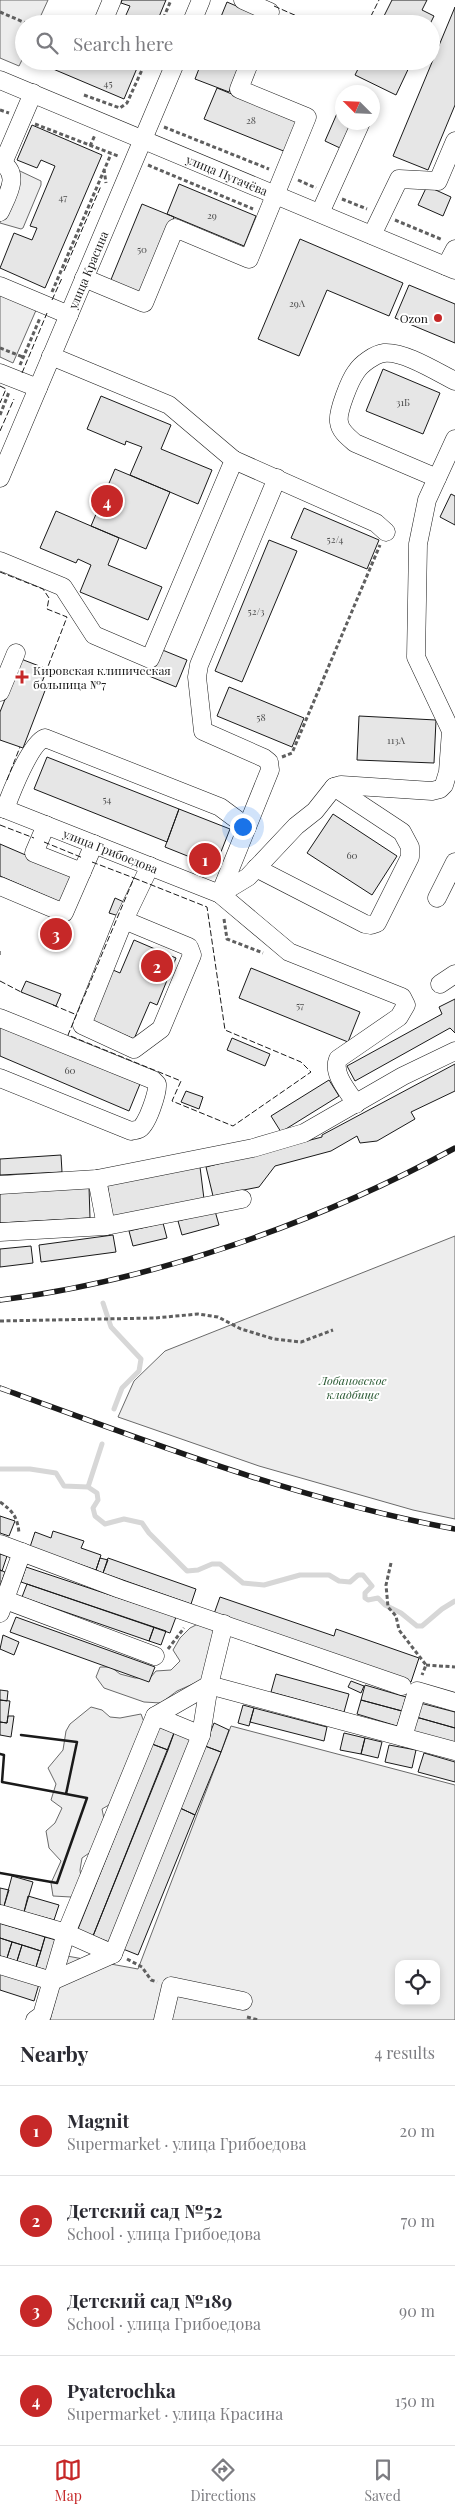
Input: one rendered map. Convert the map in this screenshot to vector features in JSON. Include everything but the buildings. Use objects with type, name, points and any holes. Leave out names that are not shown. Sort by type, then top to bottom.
[{"type":"street","points":[[106,15],[112,0]]},
{"type":"street","points":[[195,15],[201,0]]},
{"type":"street","points":[[243,0],[270,12],[269,15]]},
{"type":"street","name":"улица Красина","points":[[0,478],[172,70]]},
{"type":"street","points":[[84,278],[144,303],[175,228],[249,259],[307,116],[239,88],[246,70]]},
{"type":"street","name":"улица Пугачёва","points":[[0,80],[451,268]]},
{"type":"street","points":[[0,212],[12,183],[12,174],[2,163],[33,93]]},
{"type":"street","points":[[320,213],[357,130]]},
{"type":"street","points":[[372,235],[399,179],[438,181],[455,141]]},
{"type":"street","points":[[451,268],[455,249]]},
{"type":"street","points":[[0,286],[69,315]]},
{"type":"street","points":[[437,478],[355,443],[345,435],[338,422],[340,408],[356,371],[368,360],[383,353],[399,354],[455,381]]},
{"type":"street","points":[[51,356],[169,405],[234,460],[376,523],[384,537]]},
{"type":"street","points":[[7,376],[38,388]]},
{"type":"street","points":[[220,894],[248,877],[296,826],[315,810],[334,787],[342,785],[432,791],[440,789],[444,785],[448,772],[451,731],[416,657],[415,593],[420,524],[426,500],[455,439]]},
{"type":"street","points":[[0,561],[62,587],[94,635],[150,659],[234,460]]},
{"type":"street","points":[[220,894],[270,770],[269,762],[264,758],[203,731],[197,671],[277,478]]},
{"type":"street","points":[[0,692],[16,653]]},
{"type":"street","points":[[2,808],[37,743],[45,738],[220,807],[247,827]]},
{"type":"street","points":[[256,868],[365,924],[377,923],[410,858],[410,847],[402,832],[334,787]]},
{"type":"street","name":"улица Грибоедова","points":[[2,808],[220,894],[288,952],[398,995],[405,1001],[405,1010],[399,1017],[338,1059],[336,1069],[338,1075],[356,1104]]},
{"type":"street","points":[[46,825],[34,852],[82,872]]},
{"type":"street","points":[[0,886],[64,913],[94,844]]},
{"type":"street","points":[[437,898],[455,862]]},
{"type":"street","points":[[124,920],[189,947],[192,955],[161,1029],[134,1049],[82,1025],[124,920],[150,866]]},
{"type":"street","points":[[440,984],[455,974]]},
{"type":"street","points":[[0,1018],[153,1080],[157,1084],[158,1090],[144,1126],[139,1130],[131,1131],[0,1078]]},
{"type":"street","points":[[0,1185],[97,1179],[253,1148],[304,1133],[403,1076],[455,1051]]},
{"type":"street","points":[[97,1179],[106,1226]]},
{"type":"street","points":[[0,1232],[106,1226],[242,1199]]},
{"type":"street","points":[[0,1544],[194,1614],[455,1702]]},
{"type":"street","points":[[22,1552],[2,1604],[154,1656]]},
{"type":"street","points":[[0,1965],[52,1981],[113,1954],[201,1735],[209,1685],[224,1624]]},
{"type":"street","points":[[35,2020],[42,2015],[66,1933],[155,1716],[209,1685],[455,1751]]},
{"type":"street","points":[[403,1737],[409,1688]]},
{"type":"street","points":[[155,1716],[201,1735]]},
{"type":"street","points":[[0,1914],[66,1933],[113,1954]]},
{"type":"street","points":[[163,2020],[172,1986],[243,2001]]},
{"type":"path","points":[[165,15],[171,0]]},
{"type":"path","points":[[0,12],[15,18]]},
{"type":"path","points":[[76,92],[120,108],[127,104],[142,70]]},
{"type":"path","points":[[0,415],[7,376],[23,358],[111,154]]},
{"type":"path","points":[[0,348],[23,358]]},
{"type":"path","points":[[269,762],[292,753],[384,537]]},
{"type":"path","points":[[224,914],[227,939],[272,957]]},
{"type":"path","points":[[0,1321],[155,1318],[198,1314],[218,1318],[241,1329],[274,1339],[301,1342],[333,1330]]},
{"type":"path","points":[[0,1502],[11,1510],[18,1522],[22,1552]]},
{"type":"path","points":[[391,1563],[386,1585],[388,1607],[396,1616],[399,1630],[426,1665],[455,1667]]},
{"type":"path","points":[[154,1656],[170,1648],[194,1614]]},
{"type":"path","points":[[409,1688],[426,1665]]},
{"type":"path","points":[[113,1954],[142,1967],[151,1980],[172,1986]]},
{"type":"shaded area","points":[[0,0],[48,0],[41,15],[15,15],[15,64],[0,58]]},
{"type":"shaded area","points":[[3,163],[41,181],[41,185],[21,229],[0,223],[0,189],[8,169]]},
{"type":"shaded area","points":[[0,292],[37,308],[13,363],[0,357]]},
{"type":"shaded area","name":"Лобановское кладбище","points":[[455,1236],[455,1519],[413,1510],[259,1466],[118,1417],[134,1381],[165,1351]]},
{"type":"shaded area","points":[[202,1622],[219,1632],[202,1680],[177,1691],[161,1703],[144,1702],[104,1688],[96,1677],[100,1667],[111,1667],[120,1674],[135,1678],[150,1678],[156,1671],[171,1670],[180,1661],[173,1650],[180,1638],[190,1628]]},
{"type":"shaded area","points":[[91,1707],[102,1710],[110,1717],[120,1718],[141,1714],[147,1730],[114,1802],[102,1809],[104,1819],[95,1849],[82,1858],[80,1870],[82,1885],[71,1897],[53,1896],[51,1883],[61,1861],[49,1848],[46,1831],[55,1823],[62,1808],[51,1800],[56,1784],[48,1768],[63,1750],[66,1731],[70,1724]]},
{"type":"shaded area","points":[[231,1726],[455,1785],[455,2020],[50,2020],[67,1956],[138,1969]]},
{"type":"waterway","points":[[103,1303],[111,1327],[141,1359],[139,1371],[122,1388],[114,1409]]},
{"type":"waterway","points":[[88,1487],[102,1444]]},
{"type":"waterway","points":[[0,1469],[30,1469],[56,1473],[64,1486],[88,1487],[97,1493],[98,1500],[93,1508],[95,1516],[105,1524],[124,1519],[142,1523],[149,1533],[187,1571],[198,1570],[212,1564],[220,1564],[243,1583],[264,1585],[300,1575],[329,1575],[339,1581],[350,1582],[358,1575],[363,1575],[372,1586],[365,1593],[365,1598],[368,1600],[378,1598],[385,1605],[401,1613],[417,1626],[422,1626],[455,1601]]},
{"type":"railway","points":[[0,1300],[117,1279],[234,1245],[292,1224],[348,1200],[403,1175],[455,1148]]},
{"type":"railway","points":[[0,1388],[168,1449],[281,1486],[396,1517],[455,1529]]},
{"type":"fence","points":[[372,15],[379,0]]},
{"type":"fence","points":[[274,6],[294,15]]},
{"type":"fence","points":[[64,271],[101,186]]},
{"type":"fence","points":[[52,300],[62,278]]},
{"type":"fence","points":[[22,373],[47,313]]},
{"type":"fence","points":[[0,386],[6,389],[0,403]]},
{"type":"fence","points":[[0,431],[14,399]]},
{"type":"fence","points":[[0,572],[43,589],[49,598],[47,609],[67,617],[47,669]]},
{"type":"fence","points":[[7,780],[20,747]]},
{"type":"fence","points":[[0,825],[34,838]]},
{"type":"fence","points":[[44,842],[83,858]]},
{"type":"fence","points":[[92,862],[134,878]]},
{"type":"fence","points":[[134,878],[207,907],[225,1030],[301,1062],[311,1072],[233,1126],[172,1101],[181,1081],[68,1035],[134,878]]},
{"type":"fence","points":[[0,981],[23,993]]},
{"type":"fence","points":[[53,1005],[77,1015]]},
{"type":"wall","points":[[0,1873],[57,1883],[87,1798],[66,1794],[77,1742],[21,1735]]},
{"type":"wall","points":[[0,1754],[4,1755],[2,1782],[66,1794]]},
{"type":"place","name":"Ozon","points":[[438,318]]},
{"type":"place","name":"Pyaterochka","points":[[107,501]]},
{"type":"place","name":"Кировская клиническая больница №7","points":[[22,677]]},
{"type":"place","name":"Magnit","points":[[205,859]]},
{"type":"place","name":"Детский сад №189","points":[[56,934]]},
{"type":"place","name":"Детский сад №52","points":[[157,966]]}]
